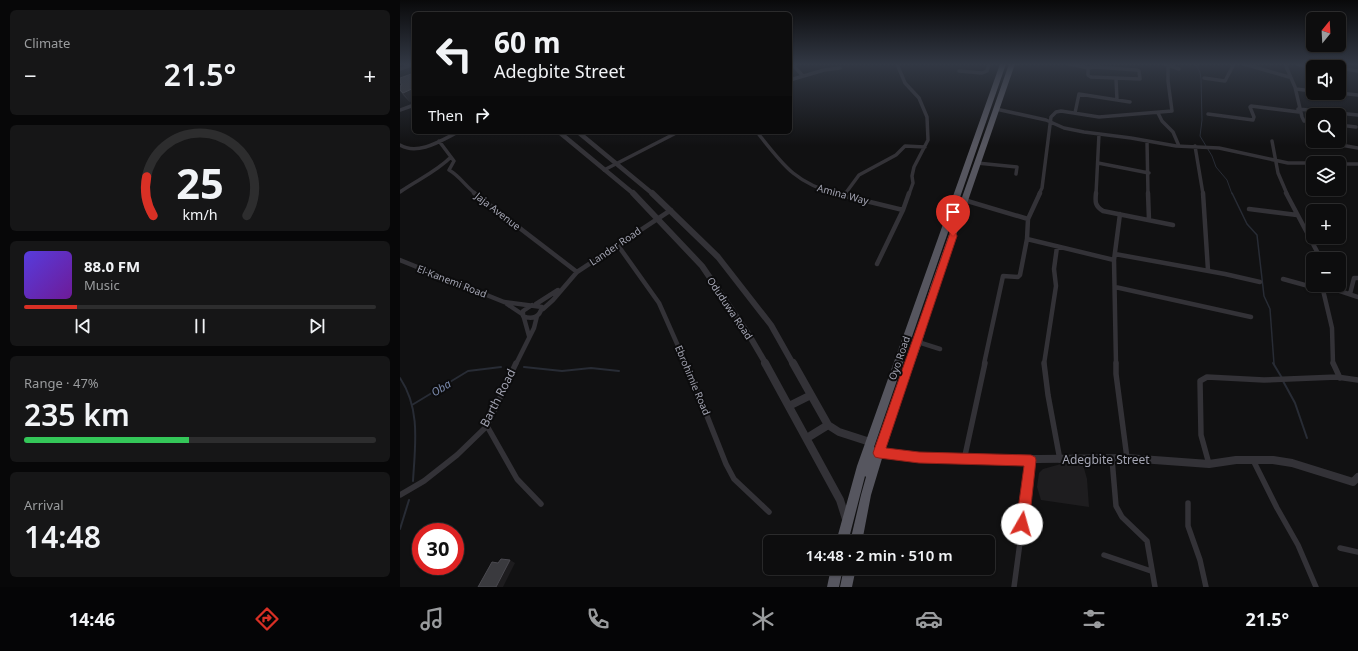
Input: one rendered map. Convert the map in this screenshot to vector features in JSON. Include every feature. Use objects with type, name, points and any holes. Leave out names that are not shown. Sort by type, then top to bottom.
[{"type":"highway","name":"Oyo Road","points":[[843,535],[854,492],[870,442],[993,91]]},
{"type":"highway","name":"Oyo Road","points":[[857,535],[866,495],[879,453],[1002,91]]},
{"type":"highway","points":[[938,245],[948,247]]},
{"type":"highway","points":[[870,442],[872,449],[868,472],[872,476]]},
{"type":"highway","points":[[854,492],[866,495]]},
{"type":"highway","points":[[833,587],[836,575]]},
{"type":"highway","points":[[846,587],[849,575]]},
{"type":"street","points":[[877,264],[903,210],[913,183],[912,176],[914,167],[928,140],[927,117],[919,98],[913,91]]},
{"type":"street","points":[[1117,91],[1117,100]]},
{"type":"street","points":[[964,460],[970,421],[998,306],[1003,276],[1020,276],[1027,239],[1028,219],[1042,188],[1051,118],[1056,112],[1075,113],[1099,117],[1172,111],[1173,109],[1170,91]]},
{"type":"street","points":[[1296,91],[1299,111],[1304,121],[1306,121]]},
{"type":"street","points":[[1075,113],[1079,94],[1130,102]]},
{"type":"street","points":[[1346,94],[1358,95]]},
{"type":"street","points":[[400,110],[412,106]]},
{"type":"street","points":[[1208,114],[1253,120],[1254,117],[1250,107],[1251,106],[1358,115]]},
{"type":"street","points":[[996,109],[1046,120],[1051,124],[1098,134],[1147,140],[1179,146],[1205,147],[1276,161],[1298,164],[1306,163]]},
{"type":"street","points":[[1158,113],[1162,121],[1173,132],[1179,146]]},
{"type":"street","points":[[1346,126],[1356,127]]},
{"type":"street","points":[[400,144],[403,148],[409,150],[420,149],[454,134]]},
{"type":"street","name":"Oduduwa Road","points":[[561,134],[639,198],[702,266],[749,335],[807,438],[843,507],[846,523]]},
{"type":"street","name":"Oduduwa Road","points":[[580,134],[635,178],[671,210],[718,257],[771,325],[828,425]]},
{"type":"street","points":[[604,170],[674,134]]},
{"type":"street","name":"Amina Way","points":[[759,134],[785,167],[796,176],[811,184],[844,195],[903,210]]},
{"type":"street","points":[[1098,134],[1098,163],[1095,203],[1097,207],[1103,211],[1173,225]]},
{"type":"street","points":[[1147,140],[1149,220]]},
{"type":"street","name":"Jaja Avenue","points":[[439,141],[454,161],[449,170],[457,174],[469,189],[577,272]]},
{"type":"street","points":[[1272,141],[1278,173],[1297,215],[1317,252]]},
{"type":"street","points":[[844,195],[860,174],[887,159],[900,154],[905,146],[925,147]]},
{"type":"street","points":[[1195,146],[1203,184],[1207,221],[1208,270]]},
{"type":"street","points":[[1346,146],[1358,148]]},
{"type":"street","points":[[400,192],[420,178],[441,167],[451,157]]},
{"type":"street","points":[[977,163],[1017,167],[1016,174]]},
{"type":"street","points":[[1098,163],[1149,173]]},
{"type":"street","points":[[1346,164],[1358,164]]},
{"type":"street","points":[[964,200],[1028,219]]},
{"type":"street","points":[[1249,209],[1297,215]]},
{"type":"street","name":"Lander Road","points":[[537,316],[577,272],[658,217],[671,210]]},
{"type":"street","points":[[1120,214],[1114,260],[1116,374],[1127,458]]},
{"type":"street","points":[[1027,239],[1114,260]]},
{"type":"street","name":"Ebrohimie Road","points":[[618,244],[659,302],[692,378],[726,464],[734,478],[769,512]]},
{"type":"street","points":[[1057,247],[1054,269],[1056,286],[1044,366],[1060,460]]},
{"type":"street","points":[[1115,254],[1208,270],[1260,282]]},
{"type":"street","name":"El-Kanemi Road","points":[[400,260],[504,302],[523,316]]},
{"type":"street","points":[[1350,294],[1354,278],[1358,278]]},
{"type":"street","points":[[1283,279],[1306,283]]},
{"type":"street","name":"Lander Road","points":[[523,316],[525,308],[546,299],[563,286]]},
{"type":"street","points":[[1115,287],[1251,317]]},
{"type":"street","points":[[1326,292],[1332,328],[1333,366],[1340,378]]},
{"type":"street","points":[[1343,292],[1358,297]]},
{"type":"street","name":"El-Kanemi Road","points":[[504,302],[533,304]]},
{"type":"street","points":[[533,304],[541,305],[542,309]]},
{"type":"street","points":[[523,316],[530,319],[537,316]]},
{"type":"street","points":[[523,316],[529,336]]},
{"type":"street","name":"Barth Road","points":[[400,495],[424,481],[457,455],[487,426],[502,391],[534,328],[537,316]]},
{"type":"street","points":[[918,342],[940,349]]},
{"type":"street","points":[[1209,464],[1201,435],[1200,381],[1202,378],[1264,380],[1340,378],[1358,380]]},
{"type":"street","points":[[789,406],[811,395]]},
{"type":"street","points":[[807,438],[828,425],[839,432],[870,442]]},
{"type":"street","points":[[487,426],[517,479],[541,504]]},
{"type":"street","name":"Adegbite Street","points":[[879,453],[919,458],[964,460],[1127,458],[1209,464],[1236,460],[1273,460],[1292,463],[1356,481]]},
{"type":"street","points":[[1112,459],[1116,506],[1122,517],[1147,542],[1155,587]]},
{"type":"street","points":[[1014,587],[1031,460]]},
{"type":"street","points":[[1253,460],[1277,508],[1298,545],[1316,587]]},
{"type":"street","points":[[1188,503],[1188,526],[1200,560],[1206,587]]},
{"type":"street","points":[[1340,548],[1358,552]]},
{"type":"street","points":[[1104,555],[1151,571]]},
{"type":"shaded area","points":[[1082,461],[1087,479],[1089,507],[1041,500],[1037,487],[1039,473],[1043,469],[1068,462]]},
{"type":"building","points":[[501,559],[510,560],[496,587],[478,587],[492,562],[498,563]]},
{"type":"waterway","points":[[1201,91],[1202,120],[1200,136],[1212,156],[1216,167],[1227,180],[1232,194]]},
{"type":"waterway","points":[[1232,193],[1247,224],[1257,235],[1264,296],[1270,309],[1274,364]]},
{"type":"waterway","points":[[1273,363],[1282,378]]},
{"type":"waterway","name":"Oba","points":[[412,405],[468,371],[501,367]]},
{"type":"waterway","name":"Oba","points":[[524,367],[562,371],[591,368],[619,371]]},
{"type":"waterway","points":[[400,378],[407,390],[414,415],[415,441],[413,481]]},
{"type":"waterway","points":[[1283,381],[1295,403],[1307,438]]},
{"type":"waterway","points":[[400,529],[409,500]]},
{"type":"route","points":[[953,236],[879,453],[919,458],[1031,460],[1022,524]]}]
